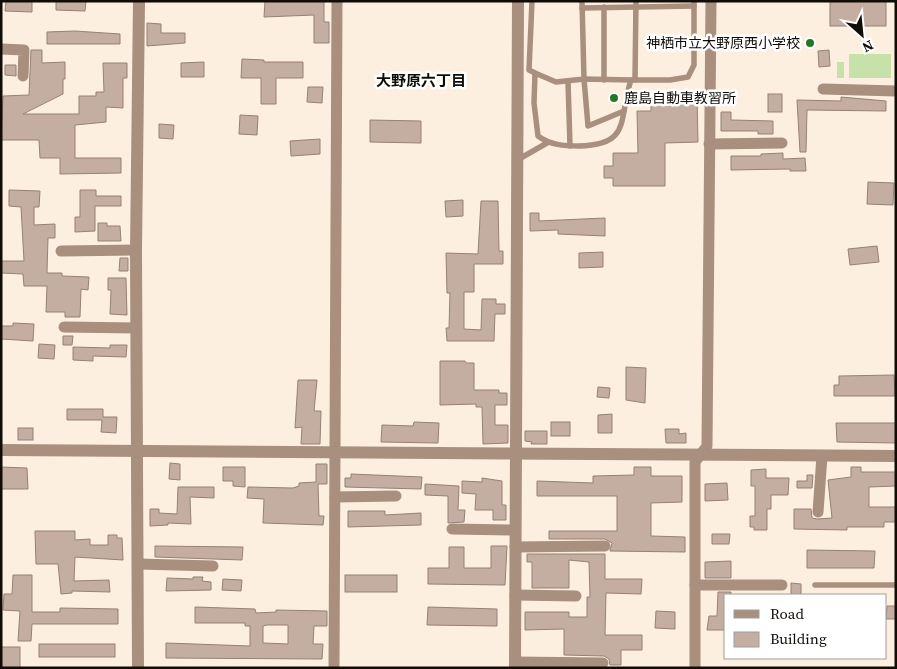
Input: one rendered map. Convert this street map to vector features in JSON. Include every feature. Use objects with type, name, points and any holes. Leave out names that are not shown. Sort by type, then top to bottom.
[{"type":"street","points":[[138,668],[136,250],[139,1]]},
{"type":"street","points":[[334,668],[337,1]]},
{"type":"street","points":[[518,1],[515,665],[602,663]]},
{"type":"street","points":[[695,668],[696,462],[706,446],[710,1]]},
{"type":"street","points":[[1,49],[24,50],[23,76]]},
{"type":"street","points":[[823,89],[896,91]]},
{"type":"street","points":[[709,144],[782,143]]},
{"type":"street","points":[[61,250],[136,250]]},
{"type":"street","points":[[64,327],[136,328]]},
{"type":"street","points":[[1,450],[896,456]]},
{"type":"street","points":[[818,512],[822,456]]},
{"type":"street","points":[[335,496],[396,496]]},
{"type":"street","points":[[452,529],[515,530]]},
{"type":"street","points":[[515,547],[605,546]]},
{"type":"street","points":[[138,564],[212,566]]},
{"type":"street","points":[[695,585],[782,585]]},
{"type":"street","points":[[515,595],[576,596]]},
{"type":"lane","points":[[532,1],[530,70],[556,82],[584,79],[670,80],[688,77],[694,65],[694,4],[636,4],[604,7],[582,4],[584,79],[588,126],[624,111]]},
{"type":"lane","points":[[536,73],[534,103],[538,136],[547,143],[570,146],[599,146],[614,138],[622,126],[624,111],[633,80],[636,4]]},
{"type":"lane","points":[[604,7],[604,80]]},
{"type":"lane","points":[[568,80],[570,146]]},
{"type":"lane","points":[[517,160],[547,143]]},
{"type":"lane","points":[[815,585],[896,585]]},
{"type":"green space","points":[[849,54],[891,54],[891,78],[849,78]]},
{"type":"green space","points":[[837,62],[844,62],[844,78],[837,78]]},
{"type":"building","points":[[6,1],[32,1],[32,12],[5,11]]},
{"type":"building","points":[[56,1],[86,1],[85,11],[56,10]]},
{"type":"building","points":[[265,1],[324,1],[324,22],[329,22],[329,43],[314,43],[314,15],[264,17]]},
{"type":"building","points":[[830,1],[886,1],[886,26],[830,26]]},
{"type":"building","points":[[147,23],[161,24],[161,33],[185,33],[185,43],[147,46]]},
{"type":"building","points":[[75,31],[120,34],[120,44],[47,44],[47,32]]},
{"type":"building","points":[[31,50],[42,50],[42,63],[65,62],[65,79],[63,79],[63,94],[23,114],[79,114],[79,96],[96,96],[96,92],[104,92],[103,63],[127,63],[127,78],[123,78],[123,108],[106,107],[106,122],[75,125],[75,158],[121,158],[121,173],[60,174],[60,158],[40,158],[39,140],[1,140],[3,96],[29,95]]},
{"type":"building","points":[[829,50],[830,66],[819,67],[818,51]]},
{"type":"building","points":[[242,59],[264,60],[264,62],[303,62],[303,78],[276,78],[276,104],[261,104],[261,78],[241,78]]},
{"type":"building","points":[[204,62],[204,77],[181,77],[181,63]]},
{"type":"building","points":[[5,65],[16,65],[16,76],[5,75]]},
{"type":"building","points":[[308,87],[323,87],[322,103],[307,102]]},
{"type":"building","points":[[768,94],[782,94],[782,112],[768,112]]},
{"type":"building","points":[[697,96],[698,142],[665,143],[665,186],[613,186],[613,178],[604,178],[604,166],[613,166],[613,153],[638,153],[637,111],[651,111],[651,98]]},
{"type":"building","points":[[841,97],[886,101],[886,111],[807,110],[806,152],[800,152],[797,100],[841,101]]},
{"type":"building","points":[[721,112],[731,112],[731,120],[773,121],[773,134],[758,134],[758,131],[721,131]]},
{"type":"building","points":[[240,115],[258,116],[257,135],[239,134]]},
{"type":"building","points":[[370,120],[421,121],[421,143],[370,142]]},
{"type":"building","points":[[159,124],[174,125],[173,139],[159,138]]},
{"type":"building","points":[[320,139],[320,154],[291,156],[290,141]]},
{"type":"building","points":[[783,153],[783,159],[805,158],[806,171],[790,171],[790,169],[731,170],[731,156],[761,156],[761,154]]},
{"type":"building","points":[[868,182],[894,183],[893,205],[867,204]]},
{"type":"building","points":[[9,190],[40,191],[39,207],[34,207],[34,225],[55,224],[55,238],[48,238],[47,273],[62,273],[62,276],[89,277],[88,290],[81,289],[80,317],[65,317],[65,312],[46,312],[47,286],[24,286],[23,274],[1,273],[1,261],[24,261],[21,207],[9,206]]},
{"type":"building","points":[[80,190],[96,190],[96,196],[121,196],[121,206],[95,206],[95,231],[75,232],[75,217],[80,217]]},
{"type":"building","points":[[463,200],[463,216],[446,217],[445,201]]},
{"type":"building","points":[[481,201],[498,201],[499,251],[503,251],[503,264],[474,264],[474,292],[464,292],[464,329],[481,330],[482,299],[496,299],[496,304],[505,304],[505,314],[495,314],[494,341],[447,341],[446,328],[449,328],[450,293],[447,293],[446,253],[478,254]]},
{"type":"building","points":[[530,213],[539,213],[539,221],[605,218],[605,236],[558,234],[558,230],[530,231]]},
{"type":"building","points":[[98,223],[107,223],[107,226],[120,226],[121,241],[98,241]]},
{"type":"building","points":[[877,246],[879,262],[850,265],[848,249]]},
{"type":"building","points":[[603,252],[603,267],[579,268],[579,253]]},
{"type":"building","points":[[120,258],[128,258],[128,271],[119,271]]},
{"type":"building","points":[[108,278],[126,278],[127,315],[110,314],[111,290],[108,290]]},
{"type":"building","points":[[13,323],[34,324],[33,341],[1,339],[1,326],[13,326]]},
{"type":"building","points":[[63,336],[73,336],[72,345],[63,345]]},
{"type":"building","points":[[39,344],[55,345],[54,359],[38,358]]},
{"type":"building","points":[[110,345],[127,345],[126,357],[93,356],[93,361],[73,360],[73,347],[110,348]]},
{"type":"building","points":[[440,361],[474,363],[474,390],[499,390],[499,393],[507,393],[507,405],[495,405],[495,425],[508,425],[508,443],[483,444],[482,407],[476,407],[476,404],[440,405]]},
{"type":"building","points":[[626,367],[646,368],[645,403],[626,400]]},
{"type":"building","points":[[894,375],[895,396],[834,396],[834,385],[839,385],[839,376]]},
{"type":"building","points":[[298,380],[317,380],[314,411],[321,411],[320,444],[301,444],[302,427],[295,428]]},
{"type":"building","points":[[598,387],[610,388],[609,398],[597,397]]},
{"type":"building","points":[[67,409],[103,409],[103,417],[117,417],[116,433],[101,432],[102,420],[67,420]]},
{"type":"building","points":[[612,414],[612,433],[598,433],[598,415]]},
{"type":"building","points":[[414,422],[439,423],[438,443],[381,442],[382,425],[413,426]]},
{"type":"building","points":[[551,422],[570,422],[570,436],[551,436]]},
{"type":"building","points":[[836,423],[896,423],[896,443],[837,442]]},
{"type":"building","points":[[18,428],[33,428],[33,440],[18,440]]},
{"type":"building","points":[[665,429],[679,429],[679,434],[686,433],[686,443],[666,443]]},
{"type":"building","points":[[525,431],[547,431],[547,444],[531,444],[532,442],[525,441]]},
{"type":"building","points":[[170,463],[180,464],[180,480],[169,479]]},
{"type":"building","points":[[316,464],[327,464],[327,484],[318,484],[319,516],[324,516],[323,525],[263,523],[264,499],[247,498],[248,487],[293,488],[299,486],[299,483],[316,482]]},
{"type":"building","points":[[1,467],[27,468],[28,489],[1,489]]},
{"type":"building","points":[[223,467],[245,467],[245,487],[233,486],[233,481],[223,481]]},
{"type":"building","points":[[634,467],[651,467],[651,476],[682,476],[682,502],[651,503],[651,536],[685,537],[685,552],[610,551],[612,543],[605,539],[549,539],[549,531],[617,531],[617,496],[537,496],[537,481],[593,483],[593,476],[634,475]]},
{"type":"building","points":[[851,467],[861,467],[861,472],[896,472],[896,486],[869,487],[869,507],[896,507],[896,522],[884,522],[884,527],[847,527],[847,530],[794,529],[794,509],[811,509],[812,518],[832,518],[828,480],[851,477]]},
{"type":"building","points":[[766,469],[766,478],[789,478],[788,495],[771,495],[771,509],[767,509],[767,530],[754,530],[754,527],[750,527],[750,516],[755,516],[755,486],[751,486],[751,470]]},
{"type":"building","points":[[351,474],[422,477],[421,489],[345,487],[345,478],[351,478]]},
{"type":"building","points":[[807,475],[813,475],[812,488],[797,488],[797,481],[807,481]]},
{"type":"building","points":[[482,478],[502,481],[502,505],[506,505],[506,520],[493,520],[493,510],[475,510],[476,494],[462,493],[462,481],[482,482]]},
{"type":"building","points":[[727,483],[728,500],[705,501],[705,484]]},
{"type":"building","points":[[425,484],[459,486],[458,510],[465,510],[464,522],[448,523],[448,496],[425,495]]},
{"type":"building","points":[[178,487],[214,487],[214,498],[190,497],[191,524],[168,523],[168,525],[150,526],[150,509],[159,509],[159,513],[177,514]]},
{"type":"building","points":[[348,511],[385,511],[385,515],[421,513],[421,525],[348,527]]},
{"type":"building","points":[[35,531],[75,531],[75,540],[90,539],[90,545],[108,545],[108,535],[117,535],[117,538],[122,538],[123,560],[75,557],[74,581],[109,580],[110,592],[72,591],[72,593],[61,594],[58,564],[36,564]]},
{"type":"building","points":[[712,534],[730,534],[729,544],[712,544]]},
{"type":"building","points":[[155,546],[243,547],[242,560],[155,557]]},
{"type":"building","points":[[491,546],[507,546],[505,585],[428,584],[428,568],[449,568],[449,547],[464,547],[464,568],[491,568]]},
{"type":"building","points":[[807,550],[875,551],[874,568],[807,568]]},
{"type":"building","points":[[527,554],[605,554],[605,579],[642,579],[641,594],[606,593],[605,635],[642,635],[642,650],[621,650],[621,665],[610,665],[609,659],[604,656],[564,655],[564,629],[525,630],[525,612],[569,612],[569,617],[587,617],[587,597],[590,597],[589,562],[569,560],[569,588],[532,588],[532,562],[527,562]]},
{"type":"building","points":[[731,561],[731,578],[705,578],[705,562]]},
{"type":"building","points":[[13,575],[32,575],[32,612],[60,612],[60,608],[118,609],[118,624],[32,624],[31,641],[18,641],[20,611],[3,610],[4,594],[12,594]]},
{"type":"building","points":[[345,575],[397,575],[397,592],[345,592]]},
{"type":"building","points":[[193,577],[203,577],[202,581],[211,582],[211,590],[166,591],[167,578],[193,579]]},
{"type":"building","points":[[223,579],[242,580],[241,591],[222,590]]},
{"type":"building","points":[[791,583],[801,584],[801,594],[791,594]]},
{"type":"building","points":[[718,592],[731,592],[731,594],[724,594],[724,630],[707,630],[709,616],[717,616]]},
{"type":"building","points":[[887,606],[896,606],[896,619],[887,619]]},
{"type":"building","points":[[195,607],[255,609],[256,613],[276,612],[276,610],[327,611],[327,626],[314,626],[313,644],[323,644],[322,659],[166,658],[166,643],[250,646],[250,626],[245,626],[245,623],[195,623]],"holes":[[[288,625],[288,644],[263,643],[263,626]]]},
{"type":"building","points":[[428,607],[497,609],[497,626],[427,625]]},
{"type":"building","points":[[656,611],[675,612],[675,629],[655,628]]},
{"type":"building","points":[[39,644],[115,644],[115,657],[39,657]]},
{"type":"building","points":[[1,647],[20,647],[20,668],[1,668]]},
{"type":"place","name":"神栖市立大野原西小学校","points":[[810,43]]},
{"type":"place","name":"鹿島自動車教習所","points":[[614,98]]},
{"type":"district","name":"大野原六丁目","points":[[421,80]]}]
